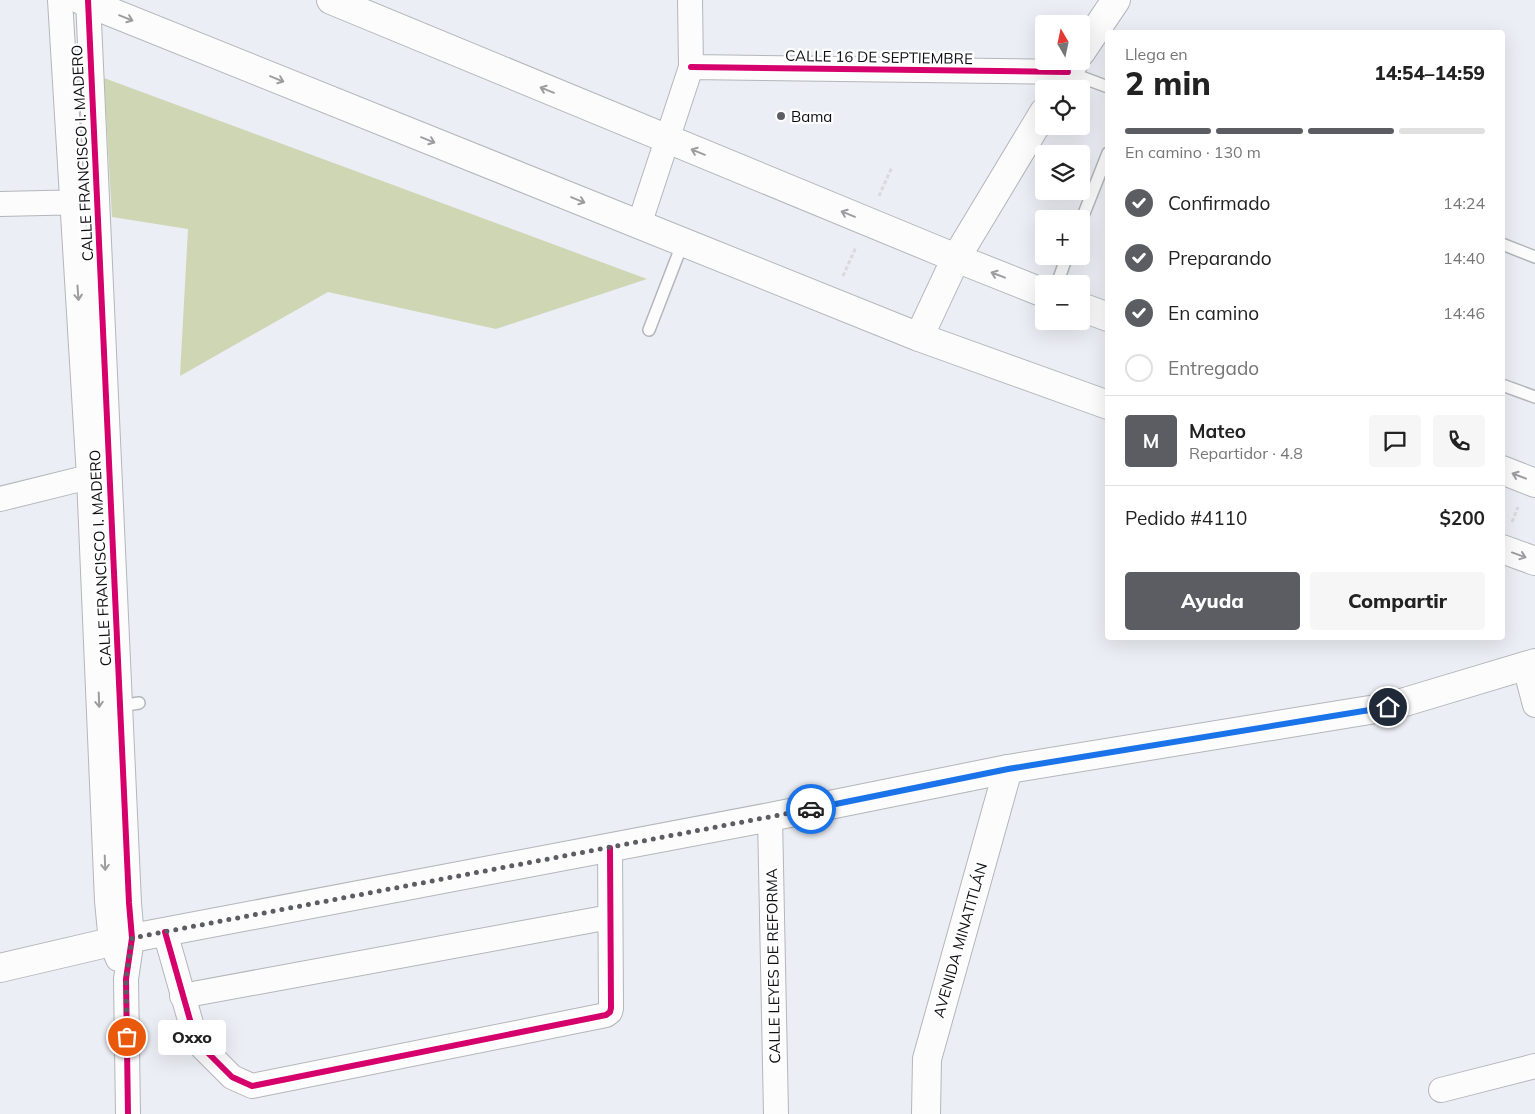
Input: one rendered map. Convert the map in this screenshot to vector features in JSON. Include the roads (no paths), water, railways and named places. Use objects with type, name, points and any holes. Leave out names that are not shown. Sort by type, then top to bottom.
[{"type":"main road","points":[[331,0],[1035,289]]},
{"type":"main road","points":[[1090,38],[1116,0]]},
{"type":"main road","points":[[85,1],[919,337],[1105,405]]},
{"type":"main road","points":[[919,337],[956,258],[1035,127]]},
{"type":"main road","points":[[1090,310],[1105,316]]},
{"type":"main road","points":[[1505,471],[1535,483]]},
{"type":"main road","points":[[1505,550],[1535,561]]},
{"type":"main road","points":[[0,968],[122,940],[610,848],[1008,769],[1388,707],[1530,665]]},
{"type":"main road","name":"AVENIDA MINATITLÁN","points":[[926,1114],[927,1059],[1008,769]]},
{"type":"street","name":"CALLE FRANCISCO I. MADERO","points":[[60,0],[72,202],[99,474]]},
{"type":"street","points":[[639,225],[690,67],[690,0]]},
{"type":"street","name":"CALLE FRANCISCO I. MADERO","points":[[85,1],[97,202],[99,474],[106,633],[107,901],[122,940],[126,979],[128,1114]]},
{"type":"street","name":"CALLE 16 DE SEPTIEMBRE","points":[[690,67],[1035,68]]},
{"type":"street","points":[[0,204],[97,202]]},
{"type":"street","points":[[0,499],[99,474]]},
{"type":"street","name":"CALLE FRANCISCO I. MADERO","points":[[106,633],[130,705],[129,903],[122,940]]},
{"type":"street","points":[[1530,665],[1535,705]]},
{"type":"street","name":"CALLE LEYES DE REFORMA","points":[[770,817],[776,1114]]},
{"type":"street","points":[[165,932],[196,1041],[232,1077],[252,1086],[606,1015],[611,1008],[610,848]]},
{"type":"street","points":[[182,996],[610,918]]},
{"type":"street","points":[[1441,1090],[1535,1066]]},
{"type":"lane","points":[[1074,70],[1105,86]]},
{"type":"lane","points":[[1085,210],[1105,161]]},
{"type":"lane","points":[[648,330],[683,242]]},
{"type":"lane","points":[[1505,245],[1535,257]]},
{"type":"lane","points":[[1505,386],[1535,397]]},
{"type":"place","name":"Bama","points":[[781,116]]},
{"type":"place","name":"Oxxo","points":[[127,1037]]}]
